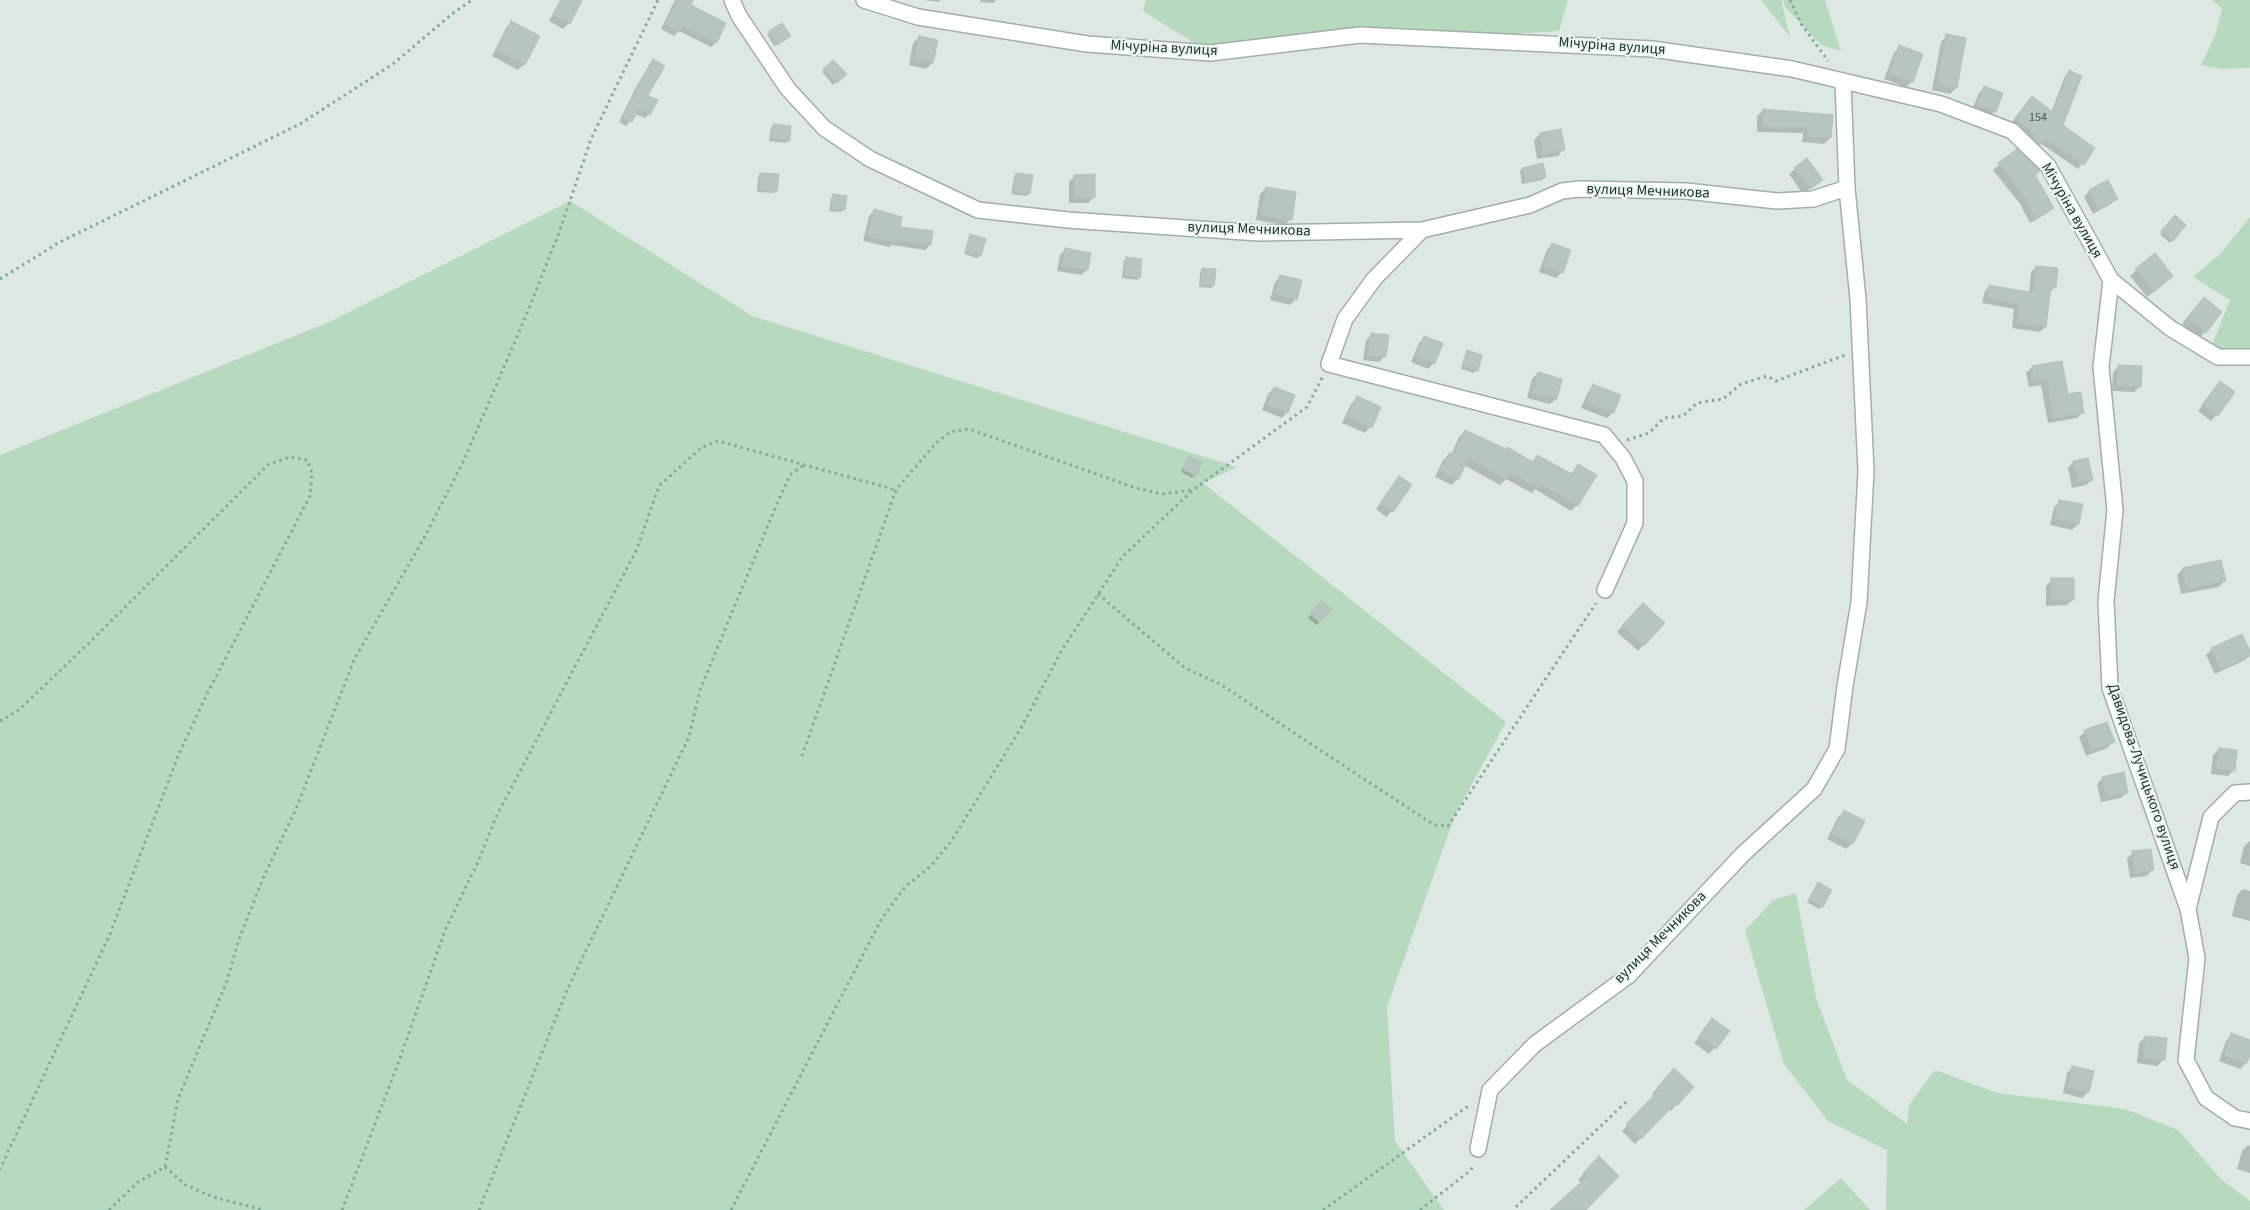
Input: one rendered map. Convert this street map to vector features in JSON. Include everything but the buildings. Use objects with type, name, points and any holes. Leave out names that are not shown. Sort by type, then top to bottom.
[{"type":"street","name":"вулиця Мечникова","points":[[732,0],[739,16],[788,89],[824,128],[870,159],[978,210],[1068,220],[1259,234],[1422,230],[1530,206],[1562,191],[1579,189],[1686,191],[1776,201],[1813,199],[1847,188]]},
{"type":"street","name":"Мічуріна вулиця","points":[[864,0],[918,17],[1087,44],[1214,54],[1360,36],[1551,43],[1652,49],[1792,69],[1941,104],[2012,131],[2048,166],[2111,280],[2170,328],[2218,357],[2250,357]]},
{"type":"street","points":[[1844,82],[1847,188],[1861,348]]},
{"type":"street","points":[[1422,230],[1374,279],[1345,319],[1329,364],[1604,434],[1623,458],[1635,481],[1635,523],[1605,590]]},
{"type":"street","name":"Давидова-Лучицького вулиця","points":[[2111,280],[2101,367],[2115,510],[2106,601],[2110,688],[2188,909],[2197,958],[2186,1060],[2206,1098],[2235,1118],[2250,1121]]},
{"type":"street","name":"вулиця Мечникова","points":[[1490,1090],[1535,1044],[1628,976],[1743,854],[1814,789],[1837,749],[1844,686],[1859,602],[1866,472],[1861,348]]},
{"type":"street","points":[[2188,909],[2211,817],[2235,793],[2250,792]]},
{"type":"street","points":[[1478,1149],[1490,1090]]},
{"type":"path","points":[[0,279],[60,242],[300,124],[393,64],[452,14],[472,0]]},
{"type":"path","points":[[165,1167],[178,1099],[224,989],[250,912],[296,809],[354,660],[424,538],[464,460],[526,318],[559,233],[591,139],[658,0]]},
{"type":"path","points":[[1790,0],[1802,25],[1844,82]]},
{"type":"path","points":[[1612,444],[1649,433],[1664,418],[1683,416],[1697,403],[1723,399],[1741,384],[1767,376],[1776,381],[1861,348]]},
{"type":"path","points":[[731,1210],[882,918],[905,887],[932,865],[952,840],[1021,728],[1062,650],[1123,556],[1193,490],[1307,406],[1329,364]]},
{"type":"path","points":[[802,756],[896,490],[935,444],[950,432],[969,429],[1136,488],[1162,494],[1193,490]]},
{"type":"path","points":[[342,1210],[399,1061],[446,928],[478,862],[496,817],[636,551],[659,486],[702,447],[718,441],[896,490]]},
{"type":"path","points":[[0,721],[18,710],[93,639],[269,464],[290,457],[307,460],[312,473],[310,496],[207,694],[178,756],[110,934],[0,1169]]},
{"type":"path","points":[[479,1210],[566,990],[689,737],[700,690],[776,506],[790,475],[804,465]]},
{"type":"path","points":[[1098,594],[1185,668],[1220,684],[1434,825],[1448,826],[1605,590]]},
{"type":"path","points":[[1323,1210],[1490,1090]]},
{"type":"path","points":[[1516,1207],[1627,1101]]},
{"type":"path","points":[[1420,1210],[1470,1170],[1478,1149]]},
{"type":"path","points":[[109,1210],[138,1182],[165,1167]]},
{"type":"path","points":[[165,1167],[186,1185],[213,1197],[264,1210]]},
{"type":"green space","points":[[1146,0],[1568,0],[1559,31],[1210,53],[1143,11]]},
{"type":"green space","points":[[1761,0],[1781,0],[1790,37]]},
{"type":"green space","points":[[1783,0],[1825,0],[1841,51],[1821,45],[1785,7]]},
{"type":"green space","points":[[2212,0],[2250,0],[2250,68],[2221,69],[2201,65],[2215,36],[2222,9]]},
{"type":"green space","points":[[570,201],[752,316],[1237,467],[1203,483],[1506,722],[1455,815],[1387,1007],[1395,1141],[1444,1210],[0,1210],[0,455],[327,323]]},
{"type":"green space","points":[[2250,217],[2250,357],[2211,348],[2230,300],[2193,277],[2220,254]]},
{"type":"green space","points":[[1796,893],[1816,998],[1847,1080],[1907,1124],[1909,1105],[1935,1070],[1997,1093],[2125,1109],[2178,1130],[2221,1179],[2250,1201],[2250,1210],[1886,1210],[1887,1150],[1828,1121],[1784,1064],[1745,931],[1773,900]]},
{"type":"green space","points":[[1841,1178],[1870,1210],[1804,1210]]}]
